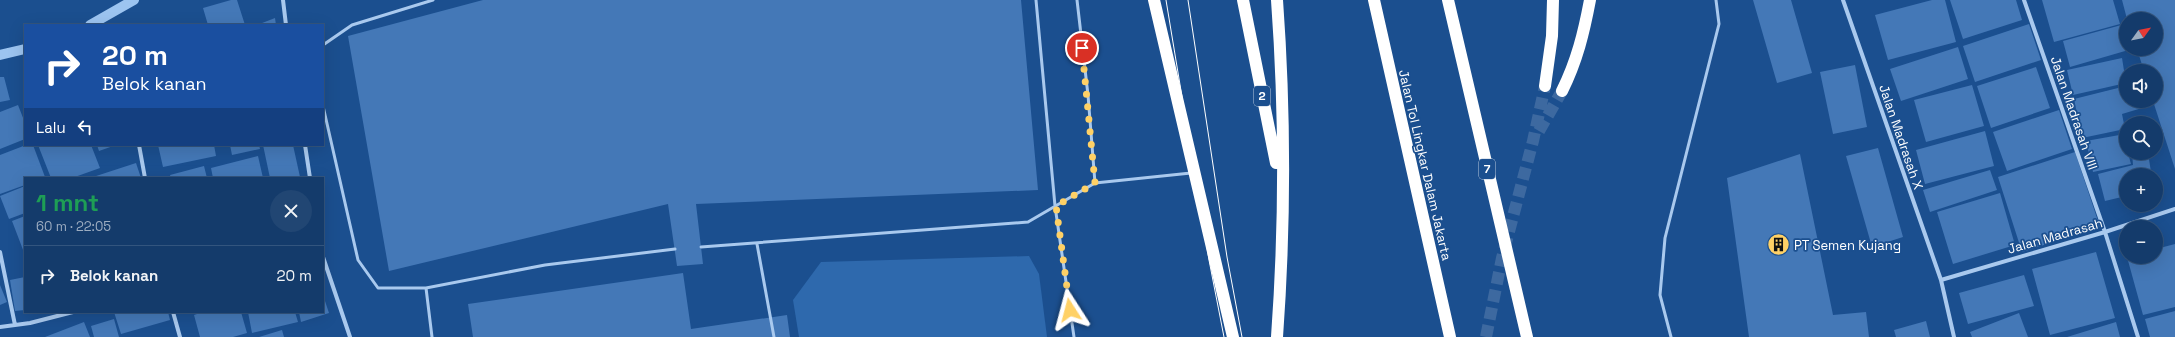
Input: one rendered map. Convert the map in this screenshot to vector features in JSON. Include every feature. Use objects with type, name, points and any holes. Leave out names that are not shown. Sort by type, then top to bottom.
[{"type":"highway","points":[[1154,0],[1233,337]]},
{"type":"highway","name":"2","points":[[1243,0],[1282,191]]},
{"type":"highway","name":"2","points":[[1277,0],[1280,44],[1283,252],[1277,337]]},
{"type":"highway","name":"Jalan Tol Lingkar Dalam Jakarta","points":[[1374,0],[1450,337]]},
{"type":"highway","name":"7","points":[[1448,0],[1527,337]]},
{"type":"highway","points":[[1545,86],[1552,36],[1553,0]]},
{"type":"highway","points":[[1562,91],[1574,68],[1582,42],[1590,0]]},
{"type":"street","points":[[284,0],[286,24]]},
{"type":"street","name":"Jalan Madrasah X","points":[[1843,0],[1941,280],[1954,337]]},
{"type":"street","name":"Jalan Madrasah VIII","points":[[2024,0],[2105,232],[2138,337]]},
{"type":"street","points":[[139,146],[145,177]]},
{"type":"street","points":[[305,146],[310,177]]},
{"type":"street","name":"Jalan Madrasah","points":[[1941,280],[2105,232],[2175,209]]},
{"type":"street","points":[[0,252],[14,325]]},
{"type":"street","points":[[324,260],[350,337]]},
{"type":"street","points":[[0,327],[68,313]]},
{"type":"street","points":[[173,313],[180,337]]},
{"type":"lane","points":[[324,44],[352,25],[433,0]]},
{"type":"lane","points":[[1036,0],[1056,206],[1074,337]]},
{"type":"lane","points":[[1077,0],[1088,95],[1095,183]]},
{"type":"lane","points":[[1671,337],[1660,295],[1665,238],[1719,24],[1716,0]]},
{"type":"lane","points":[[324,110],[358,260],[378,288],[426,288],[545,265],[675,249]]},
{"type":"lane","points":[[701,247],[757,244],[1028,222],[1095,183],[1195,172]]},
{"type":"lane","points":[[757,244],[774,337]]},
{"type":"lane","points":[[426,288],[432,337]]},
{"type":"shaded area","points":[[1029,256],[1039,274],[1047,337],[799,337],[793,300],[821,262]]},
{"type":"building","points":[[231,0],[237,0],[245,24],[208,24],[203,8]]},
{"type":"building","points":[[483,0],[1021,0],[1038,190],[696,204],[703,264],[677,266],[668,204],[389,271],[348,36]]},
{"type":"building","points":[[1753,0],[1791,0],[1812,73],[1777,83]]},
{"type":"building","points":[[1932,0],[1945,0],[1956,42],[1888,60],[1875,15]]},
{"type":"building","points":[[1950,0],[2016,0],[2022,20],[1963,39]]},
{"type":"building","points":[[2042,0],[2113,0],[2119,24],[2054,42]]},
{"type":"building","points":[[2122,0],[2175,0],[2175,169],[2163,132],[2163,116],[2158,116],[2155,108],[2163,108],[2163,64],[2142,64],[2139,56],[2163,56],[2163,12],[2125,12]]},
{"type":"building","points":[[275,18],[276,24],[260,24]]},
{"type":"building","points":[[2029,24],[2041,60],[1975,82],[1963,46]]},
{"type":"building","points":[[2119,26],[2119,53],[2070,67],[2063,41]]},
{"type":"building","points":[[1958,47],[1968,79],[1901,101],[1890,69]]},
{"type":"building","points":[[2122,58],[2123,64],[2119,64],[2119,85],[2073,95],[2067,70]]},
{"type":"building","points":[[1855,65],[1867,127],[1833,134],[1820,72]]},
{"type":"building","points":[[2036,67],[2050,108],[1991,128],[1977,86]]},
{"type":"building","points":[[0,77],[4,77],[10,100],[0,102]]},
{"type":"building","points":[[1972,85],[1984,126],[1926,142],[1914,100]]},
{"type":"building","points":[[2119,88],[2119,108],[2142,108],[2119,116],[2119,130],[2082,138],[2074,99]]},
{"type":"building","points":[[18,105],[24,120],[24,139],[0,149],[0,112]]},
{"type":"building","points":[[2059,110],[2072,149],[2007,171],[1993,132]]},
{"type":"building","points":[[1985,131],[1994,166],[1925,184],[1916,150]]},
{"type":"building","points":[[2119,135],[2119,160],[2130,160],[2131,164],[2093,172],[2086,141]]},
{"type":"building","points":[[24,146],[33,146],[45,177],[24,177],[24,185],[0,194],[0,155]]},
{"type":"building","points":[[38,146],[91,146],[100,168],[75,177],[51,177]]},
{"type":"building","points":[[97,146],[113,146],[99,151]]},
{"type":"building","points":[[158,146],[214,146],[216,156],[163,167]]},
{"type":"building","points":[[230,146],[259,146],[260,149],[232,155]]},
{"type":"building","points":[[263,146],[293,146],[300,177],[270,177]]},
{"type":"building","points":[[1878,148],[1903,237],[1872,247],[1846,156]]},
{"type":"building","points":[[2075,152],[2100,227],[2022,252],[1998,177]]},
{"type":"building","name":"PT Semen Kujang","points":[[1800,154],[1833,315],[1866,312],[1869,337],[1749,337],[1727,178]]},
{"type":"building","points":[[258,156],[263,177],[213,177],[211,168]]},
{"type":"building","points":[[2133,160],[2149,160],[2150,168],[2121,168],[2133,165]]},
{"type":"building","points":[[136,163],[141,177],[93,177]]},
{"type":"building","points":[[204,166],[207,177],[171,177],[170,175]]},
{"type":"building","points":[[2119,169],[2119,198],[2105,201],[2098,174]]},
{"type":"building","points":[[1990,170],[1997,190],[1930,212],[1923,190]]},
{"type":"building","points":[[24,186],[24,213],[9,219],[0,196]]},
{"type":"building","points":[[2000,193],[2015,245],[1953,264],[1937,212]]},
{"type":"building","points":[[24,216],[24,252],[12,221]]},
{"type":"building","points":[[2175,244],[2175,307],[2143,315],[2129,264],[2163,264],[2163,247]]},
{"type":"building","points":[[2096,252],[2115,318],[2050,335],[2032,269]]},
{"type":"building","points":[[683,273],[691,329],[787,315],[790,337],[473,337],[468,304]]},
{"type":"building","points":[[2024,275],[2034,306],[1968,324],[1959,293]]},
{"type":"building","points":[[24,277],[24,310],[15,311],[10,280]]},
{"type":"building","points":[[0,285],[7,302],[0,305]]},
{"type":"building","points":[[324,298],[329,313],[301,322],[299,313],[324,313]]},
{"type":"building","points":[[2175,311],[2175,337],[2150,337],[2145,319]]},
{"type":"building","points":[[114,313],[168,313],[170,320],[121,334]]},
{"type":"building","points":[[200,313],[241,313],[247,333],[233,337],[200,337],[194,315]]},
{"type":"building","points":[[248,313],[295,313],[298,322],[252,333]]},
{"type":"building","points":[[2019,313],[2028,337],[1972,337],[1970,332]]},
{"type":"building","points":[[114,319],[119,337],[94,337],[91,326]]},
{"type":"building","points":[[1926,321],[1930,337],[1896,337],[1894,330]]},
{"type":"building","points":[[84,322],[90,337],[45,337]]},
{"type":"building","points":[[2116,322],[2120,337],[2067,337]]},
{"type":"building","points":[[282,330],[284,337],[259,337]]},
{"type":"waterway","points":[[92,24],[134,0]]},
{"type":"waterway","points":[[0,55],[24,49]]},
{"type":"tunnel","points":[[1486,337],[1502,258],[1533,141],[1545,86]]},
{"type":"tunnel","points":[[1539,131],[1562,91]]},
{"type":"tram line","points":[[1166,0],[1209,260],[1224,337]]},
{"type":"tram line","points":[[1188,0],[1227,257],[1242,337]]},
{"type":"place","name":"PT Semen Kujang","points":[[1778,245]]},
{"type":"route","points":[[1070,310],[1056,206],[1095,183],[1088,95],[1082,48]]}]
